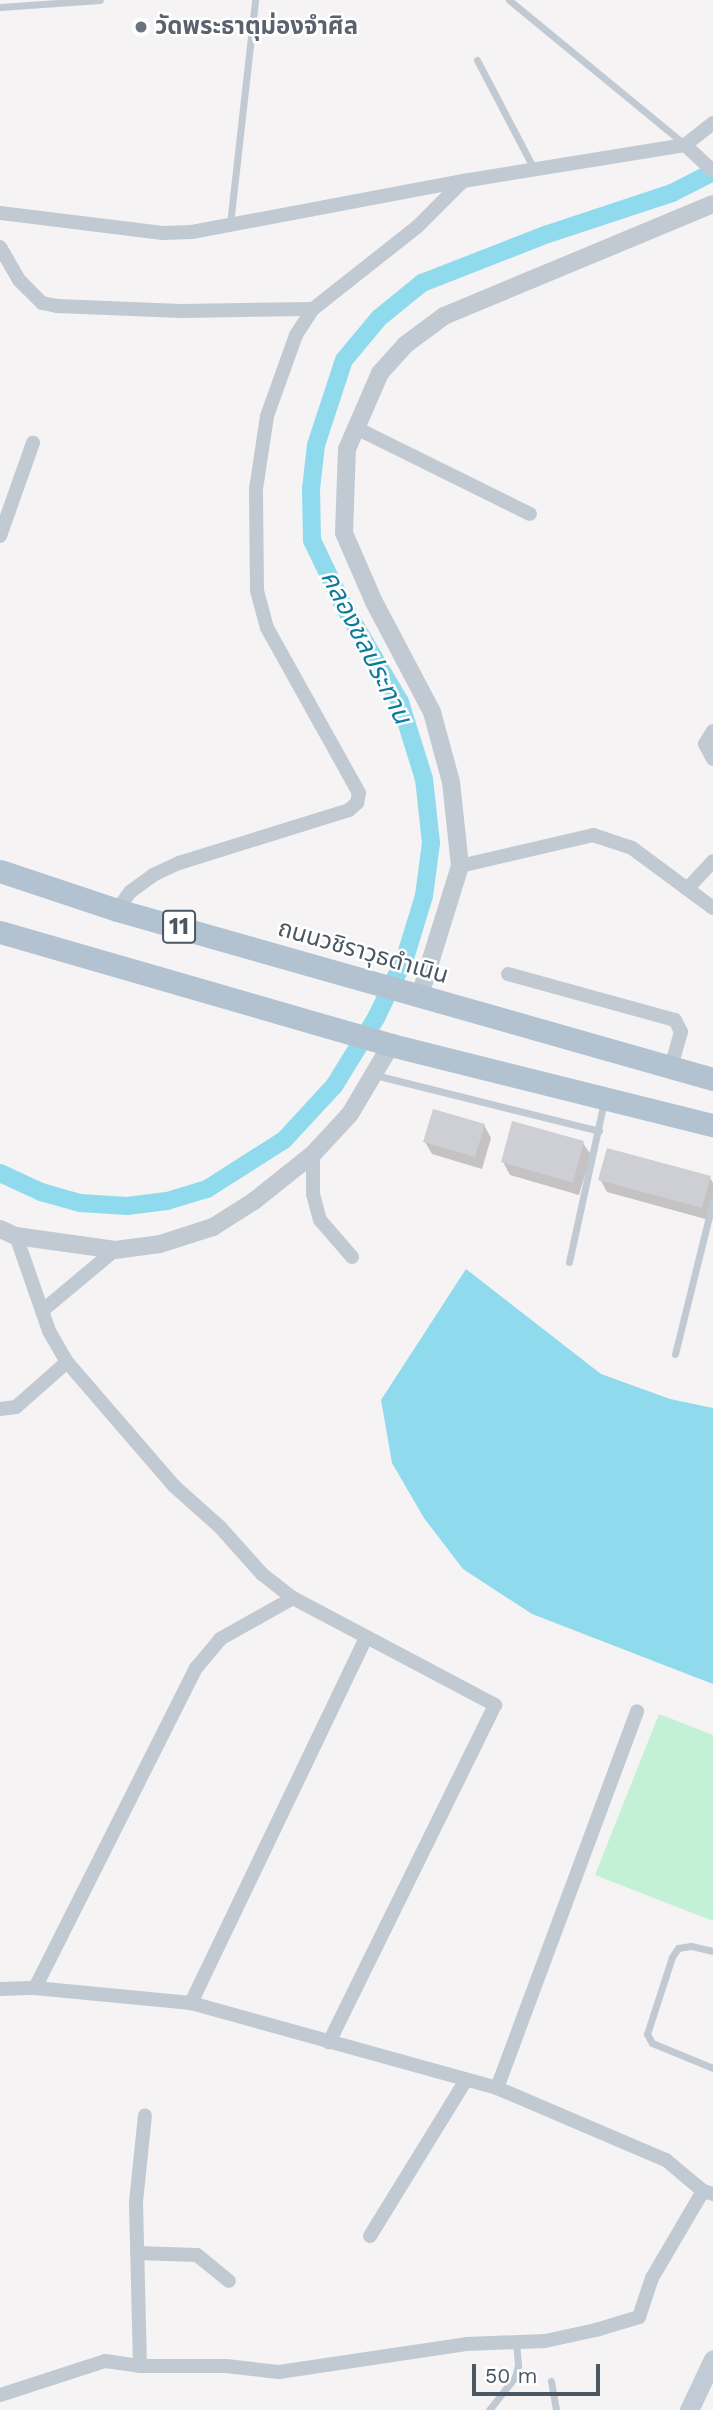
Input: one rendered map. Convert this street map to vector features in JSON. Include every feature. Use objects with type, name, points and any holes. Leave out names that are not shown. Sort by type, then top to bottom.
[{"type":"main road","name":"ถนนวชิราวุธดำเนิน","points":[[0,871],[117,910],[713,1079]]},
{"type":"main road","name":"11","points":[[0,932],[334,1030],[713,1125]]},
{"type":"main road","points":[[689,2410],[713,2359]]},
{"type":"street","points":[[0,213],[163,233],[192,232],[463,181],[685,145],[713,123]]},
{"type":"street","points":[[685,145],[713,171]]},
{"type":"street","points":[[117,910],[130,892],[153,875],[179,863],[349,810],[358,803],[359,793],[267,628],[257,590],[256,489],[267,416],[296,335],[313,309],[417,227],[463,181]]},
{"type":"street","points":[[420,995],[460,866],[451,782],[432,712],[374,601],[344,533],[347,449],[380,373],[405,345],[444,316],[713,204]]},
{"type":"street","points":[[0,247],[20,281],[41,303],[181,311],[313,309]]},
{"type":"street","points":[[356,428],[530,514]]},
{"type":"street","points":[[0,536],[33,443]]},
{"type":"street","points":[[713,731],[705,744],[713,759]]},
{"type":"street","points":[[460,866],[593,835],[632,848],[713,908]]},
{"type":"street","points":[[687,889],[713,861]]},
{"type":"street","points":[[508,974],[675,1020],[681,1032],[671,1067]]},
{"type":"street","points":[[8,1233],[115,1250],[160,1244],[213,1227],[254,1201],[313,1154],[350,1114],[391,1045]]},
{"type":"street","points":[[313,1154],[313,1194],[320,1220],[352,1257]]},
{"type":"street","points":[[8,1233],[49,1331],[67,1362],[174,1486],[220,1527],[261,1574],[293,1598],[495,1705],[329,2042]]},
{"type":"street","points":[[42,1311],[115,1250]]},
{"type":"street","points":[[0,1409],[16,1407],[67,1362]]},
{"type":"street","points":[[35,1988],[196,1668],[220,1639],[293,1598]]},
{"type":"street","points":[[191,2003],[366,1638]]},
{"type":"street","points":[[498,2088],[637,1711]]},
{"type":"street","points":[[0,1989],[35,1988],[191,2003],[498,2088],[666,2160],[708,2192],[652,2278],[639,2317],[545,2341],[466,2344],[279,2372],[226,2366],[140,2366],[105,2361],[0,2395]]},
{"type":"street","points":[[370,2236],[466,2080]]},
{"type":"street","points":[[140,2366],[136,2202],[145,2115]]},
{"type":"street","points":[[137,2253],[197,2255],[229,2281]]},
{"type":"lane","points":[[0,7],[100,0]]},
{"type":"lane","points":[[230,225],[254,0]]},
{"type":"lane","points":[[509,0],[685,145]]},
{"type":"lane","points":[[477,60],[534,169]]},
{"type":"lane","points":[[375,1075],[599,1131]]},
{"type":"lane","points":[[569,1262],[605,1098]]},
{"type":"lane","points":[[675,1354],[713,1200]]},
{"type":"lane","points":[[702,1240],[713,1243]]},
{"type":"lane","points":[[713,1951],[691,1946],[678,1948],[672,1957],[647,2034],[652,2043],[713,2068]]},
{"type":"lane","points":[[489,2410],[515,2377],[518,2365],[516,2342]]},
{"type":"lane","points":[[551,2381],[556,2410]]},
{"type":"green space","points":[[659,1714],[713,1735],[713,1921],[595,1875]]},
{"type":"water","points":[[466,1269],[601,1374],[670,1399],[713,1408],[713,1684],[532,1614],[463,1569],[424,1518],[392,1463],[381,1400]]},
{"type":"building","points":[[433,1109],[485,1124],[475,1157],[423,1142]]},
{"type":"building","points":[[512,1121],[584,1141],[573,1183],[501,1162]]},
{"type":"building","points":[[607,1148],[711,1176],[702,1208],[598,1180]]},
{"type":"waterway","name":"คลองชลประทาน","points":[[0,1173],[41,1192],[80,1203],[127,1206],[167,1201],[207,1189],[284,1140],[334,1086],[376,1018],[405,958],[424,896],[431,843],[424,779],[400,702],[342,603],[312,540],[311,489],[316,445],[344,360],[379,318],[422,283],[548,234],[672,193],[713,172]]},
{"type":"place","name":"วัดพระธาตุม่องจำศิล","points":[[141,27]]}]
